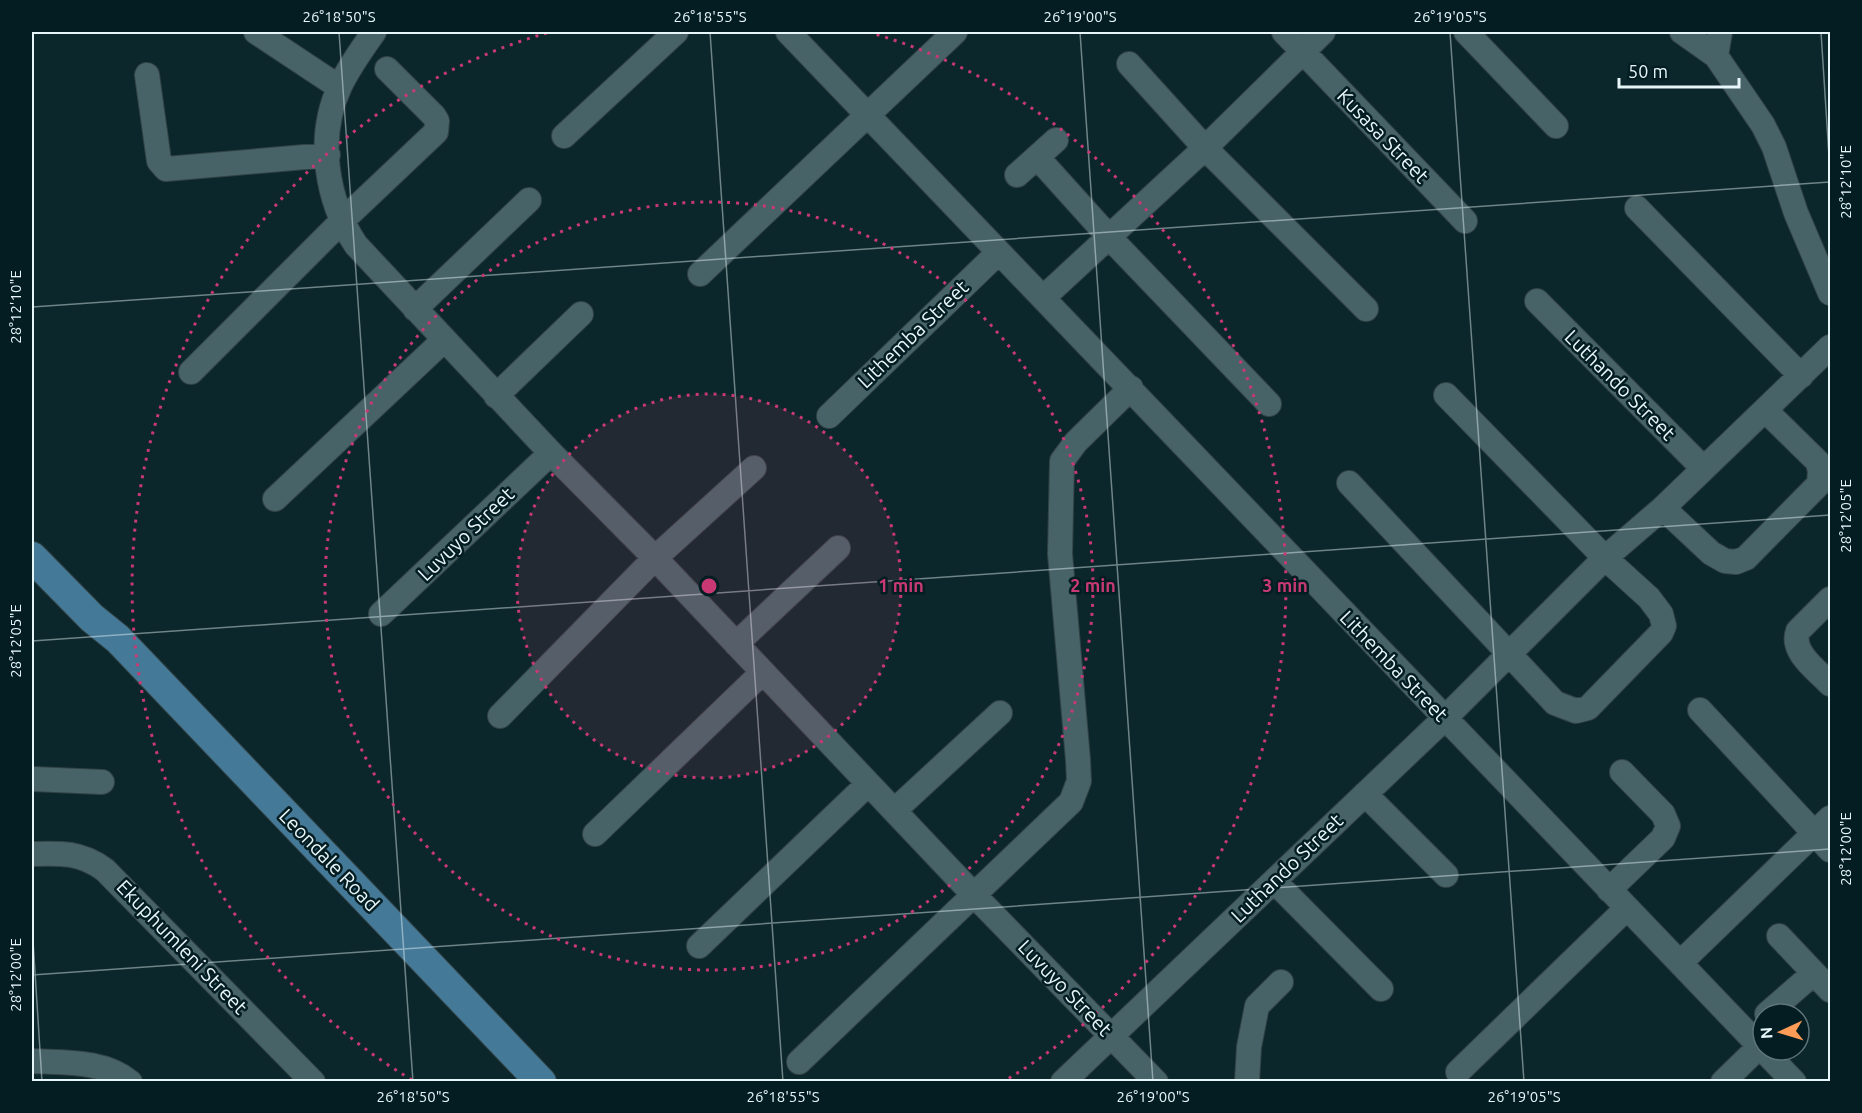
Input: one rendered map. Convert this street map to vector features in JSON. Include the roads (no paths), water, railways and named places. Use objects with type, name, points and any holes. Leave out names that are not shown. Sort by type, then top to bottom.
[{"type":"main road","name":"Leondale Road","points":[[32,535],[98,611],[118,639]]},
{"type":"main road","name":"Leondale Road","points":[[32,557],[92,618],[118,639],[541,1082]]},
{"type":"street","points":[[256,32],[339,87]]},
{"type":"street","name":"Luvuyo Street","points":[[374,32],[339,87],[329,129],[329,183],[342,221],[362,254],[496,396],[655,558],[973,894],[1156,1082]]},
{"type":"street","points":[[564,136],[676,32]]},
{"type":"street","name":"Lithemba Street","points":[[788,32],[1609,890],[1680,963],[1751,1027]]},
{"type":"street","points":[[700,274],[955,32]]},
{"type":"street","name":"Kusasa Street","points":[[1284,32],[1465,221]]},
{"type":"street","points":[[1044,297],[1205,148],[1323,32]]},
{"type":"street","points":[[1466,32],[1556,126]]},
{"type":"street","points":[[1682,32],[1716,56],[1739,87],[1774,147],[1796,213],[1830,293]]},
{"type":"street","points":[[1716,56],[1719,32]]},
{"type":"street","points":[[1129,64],[1205,148],[1366,309]]},
{"type":"street","points":[[191,372],[342,221],[436,132],[437,121],[434,116],[387,69]]},
{"type":"street","points":[[147,75],[159,161],[166,169],[328,156]]},
{"type":"street","points":[[1017,175],[1056,140]]},
{"type":"street","points":[[1037,157],[1110,238],[1269,404]]},
{"type":"street","points":[[415,309],[528,200]]},
{"type":"street","points":[[1637,208],[1801,376]]},
{"type":"street","name":"Lithemba Street","points":[[829,416],[998,253]]},
{"type":"street","name":"Luthando Street","points":[[1537,301],[1703,468]]},
{"type":"street","points":[[496,396],[581,314]]},
{"type":"street","points":[[275,499],[444,340]]},
{"type":"street","name":"Luthando Street","points":[[1063,1082],[1444,718],[1605,558],[1664,508],[1830,347]]},
{"type":"street","points":[[799,1062],[1071,802],[1079,781],[1060,554],[1062,461],[1076,441],[1131,388]]},
{"type":"street","points":[[1349,483],[1555,703],[1576,711],[1588,708],[1648,649],[1664,626],[1661,614],[1649,598],[1605,558],[1446,395]]},
{"type":"street","points":[[1664,508],[1718,557],[1725,561],[1746,558],[1819,484],[1818,462],[1766,410]]},
{"type":"street","name":"Luvuyo Street","points":[[381,614],[551,453]]},
{"type":"street","points":[[500,716],[655,558],[754,468]]},
{"type":"street","points":[[736,644],[838,548]]},
{"type":"street","points":[[1830,598],[1798,631],[1796,642],[1799,652],[1830,684]]},
{"type":"street","points":[[595,834],[762,672]]},
{"type":"street","points":[[1680,963],[1825,834],[1700,710]]},
{"type":"street","points":[[895,810],[1000,713]]},
{"type":"street","points":[[1609,890],[1663,838],[1668,826],[1663,814],[1622,772]]},
{"type":"street","points":[[32,779],[102,782]]},
{"type":"street","points":[[699,946],[868,784]]},
{"type":"street","points":[[1365,794],[1446,875]]},
{"type":"street","name":"Ekuphumleni Street","points":[[32,854],[74,854],[90,860],[105,870],[313,1082]]},
{"type":"street","points":[[1274,881],[1381,989]]},
{"type":"street","points":[[1458,1072],[1627,908]]},
{"type":"street","points":[[1779,936],[1830,990]]},
{"type":"street","points":[[1781,1002],[1814,973]]},
{"type":"street","points":[[1247,1082],[1249,1047],[1257,1006],[1281,982]]},
{"type":"street","points":[[1723,1082],[1751,1040]]},
{"type":"street","points":[[32,1061],[101,1066],[118,1072],[130,1082]]},
{"type":"street","name":"Lithemba Street","points":[[1779,1062],[1794,1082]]}]
